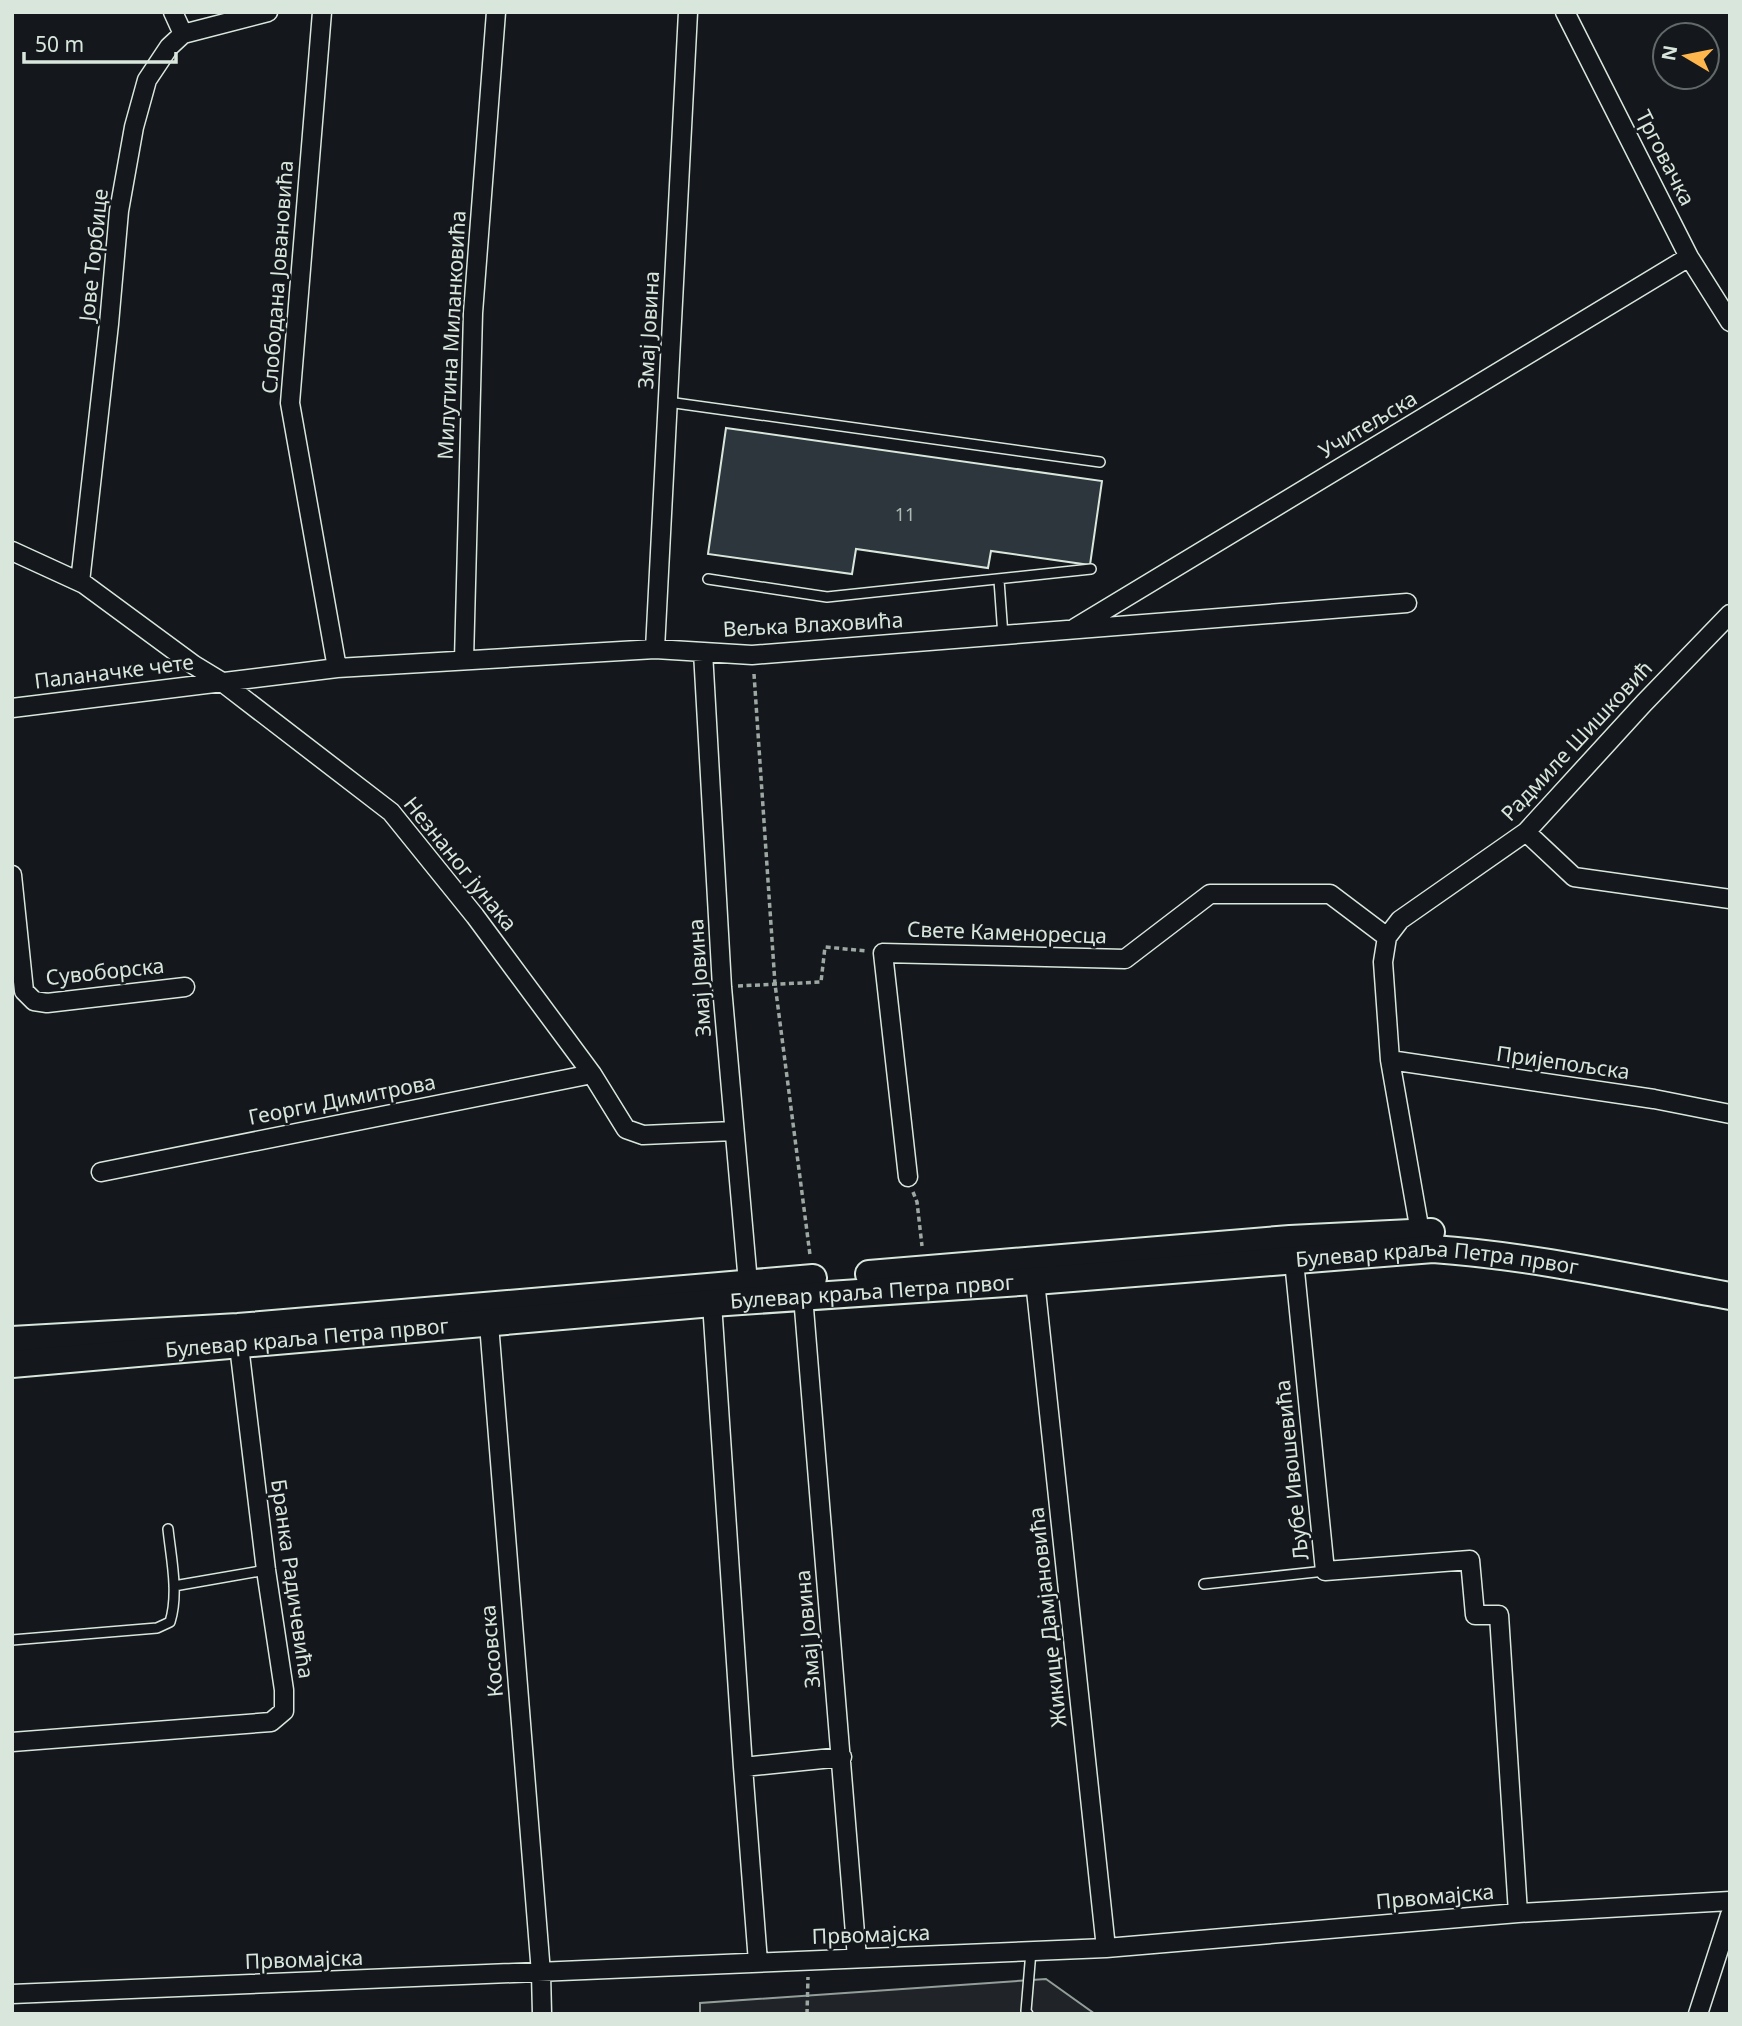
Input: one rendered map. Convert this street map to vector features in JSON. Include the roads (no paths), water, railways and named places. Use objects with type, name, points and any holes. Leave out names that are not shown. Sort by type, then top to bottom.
[{"type":"main road","name":"Булевар краља Петра првог","points":[[808,1287],[924,1270],[1290,1239],[1420,1232],[1505,1239],[1730,1279]]},
{"type":"main road","name":"Булевар краља Петра првог","points":[[12,1340],[808,1287],[1035,1281],[1433,1249],[1535,1261],[1730,1296]]},
{"type":"main road","name":"Булевар краља Петра првог","points":[[12,1364],[712,1303],[749,1292]]},
{"type":"street","points":[[173,12],[183,34],[268,12]]},
{"type":"street","name":"Слободана Јовановића","points":[[322,12],[290,403],[337,668]]},
{"type":"street","name":"Милутина Миланковића","points":[[464,660],[473,313],[496,12]]},
{"type":"street","name":"Змај Јовина","points":[[655,649],[688,12]]},
{"type":"street","name":"Трговачка","points":[[1565,12],[1689,257],[1730,322]]},
{"type":"street","name":"Јове Торбице","points":[[80,582],[119,211],[132,139],[147,80],[169,47],[183,34]]},
{"type":"street","name":"Учитељска","points":[[1070,631],[1689,257]]},
{"type":"street","name":"Незнаног јунака","points":[[12,551],[80,582],[194,665],[222,682],[391,812],[475,916],[592,1074],[626,1129],[643,1135],[734,1131]]},
{"type":"street","name":"Вељка Влаховића","points":[[222,682],[337,668],[655,649],[752,655],[1407,603]]},
{"type":"street","name":"Радмиле Шишковић","points":[[1387,937],[1400,920],[1526,832],[1730,614]]},
{"type":"street","name":"Змај Јовина","points":[[703,652],[722,987],[749,1292]]},
{"type":"street","name":"Паланачке чете","points":[[12,708],[222,682]]},
{"type":"street","points":[[1526,832],[1574,877],[1730,899]]},
{"type":"street","name":"Сувоборска","points":[[12,876],[24,991],[34,1002],[47,1003],[185,987]]},
{"type":"street","name":"Свете Каменоресца","points":[[908,1177],[883,953],[1125,959],[1210,894],[1330,894],[1387,937]]},
{"type":"street","points":[[1387,937],[1383,961],[1390,1060],[1420,1232]]},
{"type":"street","name":"Пријепољска","points":[[1390,1060],[1641,1097],[1730,1114]]},
{"type":"street","name":"Георги Димитрова","points":[[101,1172],[592,1074]]},
{"type":"street","name":"Љубе Ивошевића","points":[[1294,1261],[1325,1571],[1470,1560],[1475,1615],[1499,1615],[1518,1913]]},
{"type":"street","name":"Жикице Дамјановића","points":[[1035,1281],[1106,1948]]},
{"type":"street","name":"Змај Јовина","points":[[808,1287],[857,1958]]},
{"type":"street","points":[[712,1303],[758,1962]]},
{"type":"street","name":"Косовска","points":[[489,1324],[541,1973],[542,2014]]},
{"type":"street","name":"Бранка Радичевића","points":[[12,1742],[271,1723],[284,1711],[284,1689],[266,1570],[239,1346]]},
{"type":"street","points":[[743,1767],[842,1757]]},
{"type":"street","name":"Првомајска","points":[[12,1994],[1106,1948],[1518,1913],[1730,1902]]},
{"type":"street","points":[[1698,2014],[1730,1915]]},
{"type":"lane","points":[[668,402],[1100,462]]},
{"type":"lane","points":[[708,579],[827,597],[1091,569]]},
{"type":"lane","points":[[999,580],[1003,636]]},
{"type":"lane","points":[[12,1640],[157,1628],[170,1622],[174,1586],[168,1529]]},
{"type":"lane","points":[[174,1586],[266,1570]]},
{"type":"lane","points":[[1204,1584],[1325,1571]]},
{"type":"lane","points":[[1028,2014],[1031,1951]]}]
